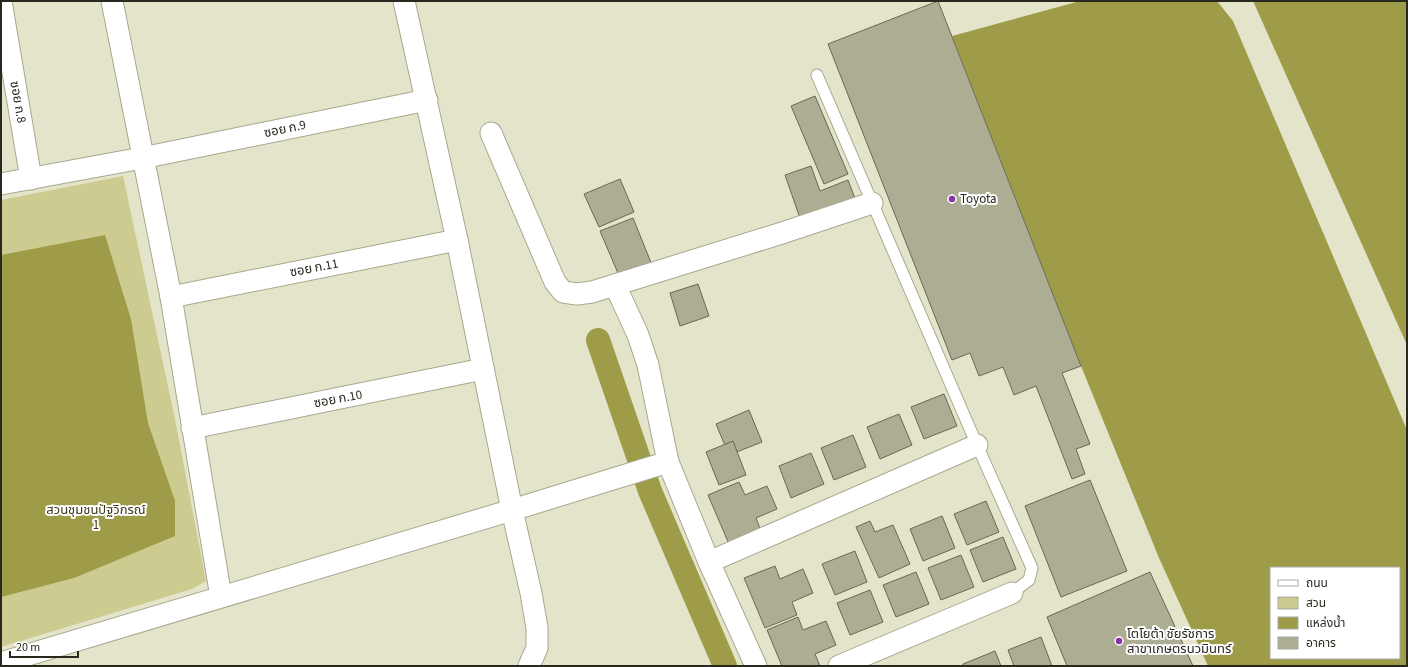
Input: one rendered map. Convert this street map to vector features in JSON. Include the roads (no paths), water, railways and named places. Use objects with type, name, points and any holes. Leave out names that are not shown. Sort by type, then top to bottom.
[{"type":"street","name":"ซอย ก.8","points":[[1,1],[31,179]]},
{"type":"street","points":[[117,2],[142,158],[171,297],[221,597]]},
{"type":"street","points":[[409,2],[427,100],[512,510],[531,593],[537,628],[537,648],[528,666]]},
{"type":"street","name":"ซอย ก.9","points":[[1,184],[142,158],[427,100]]},
{"type":"street","points":[[491,133],[555,282],[563,292],[577,294],[592,292],[782,233],[872,203]]},
{"type":"street","name":"ซอย ก.11","points":[[171,297],[457,240]]},
{"type":"street","points":[[614,285],[638,334],[648,365],[668,462],[708,562],[756,666]]},
{"type":"street","name":"ซอย ก.10","points":[[192,428],[483,369]]},
{"type":"street","points":[[708,562],[977,445]]},
{"type":"street","points":[[1,663],[668,462]]},
{"type":"street","points":[[839,666],[1012,592]]},
{"type":"lane","points":[[817,75],[977,445],[1032,568],[1029,580],[1012,592]]},
{"type":"water","points":[[1080,1],[1217,1],[1233,21],[1407,430],[1407,666],[1208,666],[1159,558],[1081,366],[952,36]]},
{"type":"water","points":[[1253,1],[1407,1],[1407,345]]},
{"type":"water","name":"สวนชุมชนปัฐวิกรณ์ 1","points":[[105,235],[131,319],[148,423],[175,501],[175,536],[74,578],[1,597],[1,255]]},
{"type":"waterway","points":[[598,340],[650,491],[725,666]]},
{"type":"place","name":"Toyota","points":[[952,199]]},
{"type":"place","name":"โตโยต้า ชัยรัชการ สาขาเกษตรนวมินทร์","points":[[1119,641]]}]
